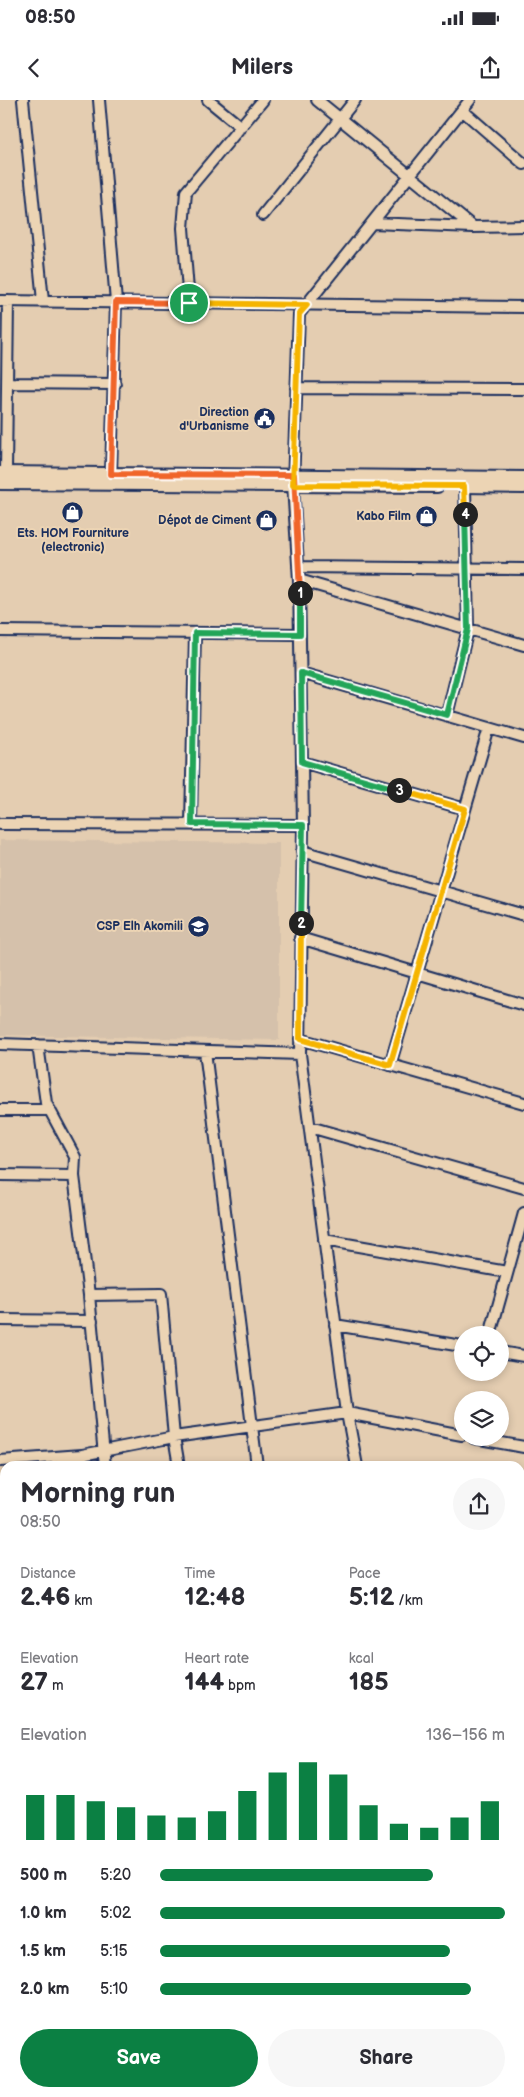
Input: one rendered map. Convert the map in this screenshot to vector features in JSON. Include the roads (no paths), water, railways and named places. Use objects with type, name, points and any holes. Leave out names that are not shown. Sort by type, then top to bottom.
[{"type":"main road","points":[[2,476],[111,474],[524,487]]},
{"type":"main road","points":[[2,476],[294,480],[524,478]]},
{"type":"street","points":[[23,100],[43,302]]},
{"type":"street","points":[[99,100],[116,302],[111,474]]},
{"type":"street","points":[[208,100],[241,127]]},
{"type":"street","points":[[189,303],[183,228],[186,192],[263,100]]},
{"type":"street","points":[[316,100],[473,227]]},
{"type":"street","points":[[263,215],[355,100]]},
{"type":"street","points":[[356,1461],[347,1414],[300,1054],[300,938],[303,825],[299,580],[294,480],[299,314],[470,100]]},
{"type":"street","points":[[462,110],[524,164]]},
{"type":"street","points":[[372,223],[473,227],[524,226]]},
{"type":"street","points":[[2,476],[8,383],[4,301],[524,307]]},
{"type":"street","points":[[8,383],[115,384]]},
{"type":"street","points":[[296,388],[524,389]]},
{"type":"street","points":[[447,715],[468,629],[464,486]]},
{"type":"street","points":[[298,567],[524,569]]},
{"type":"street","points":[[299,580],[524,645]]},
{"type":"street","points":[[0,631],[300,634]]},
{"type":"street","points":[[192,824],[195,633]]},
{"type":"street","points":[[301,673],[524,738]]},
{"type":"street","points":[[390,1065],[489,728]]},
{"type":"street","points":[[302,762],[465,809]]},
{"type":"street","points":[[0,824],[303,825]]},
{"type":"street","points":[[302,851],[523,913]]},
{"type":"street","points":[[300,938],[524,1005]]},
{"type":"street","points":[[300,1039],[524,1103]]},
{"type":"street","points":[[0,1044],[300,1054]]},
{"type":"street","points":[[38,1045],[46,1103],[75,1156],[74,1176],[92,1321],[105,1461]]},
{"type":"street","points":[[205,1051],[256,1461]]},
{"type":"street","points":[[0,1110],[50,1110]]},
{"type":"street","points":[[310,1127],[524,1188]]},
{"type":"street","points":[[0,1175],[74,1176]]},
{"type":"street","points":[[492,1326],[524,1213]]},
{"type":"street","points":[[324,1240],[507,1272]]},
{"type":"street","points":[[89,1295],[160,1294],[174,1437],[178,1461]]},
{"type":"street","points":[[0,1320],[92,1321]]},
{"type":"street","points":[[336,1325],[454,1345]]},
{"type":"street","points":[[509,1354],[524,1356]]},
{"type":"street","points":[[0,1461],[82,1455],[174,1437],[347,1414],[454,1434]]},
{"type":"street","points":[[509,1444],[524,1447]]},
{"type":"place","name":"Direction d'Urbanisme","points":[[265,419]]},
{"type":"place","name":"Ets. HOM Fourniture (electronic)","points":[[73,512]]},
{"type":"place","name":"Kabo Film","points":[[427,516]]},
{"type":"place","name":"Dépot de Ciment","points":[[267,520]]},
{"type":"place","name":"CSP Elh Akomili","points":[[199,926]]}]
